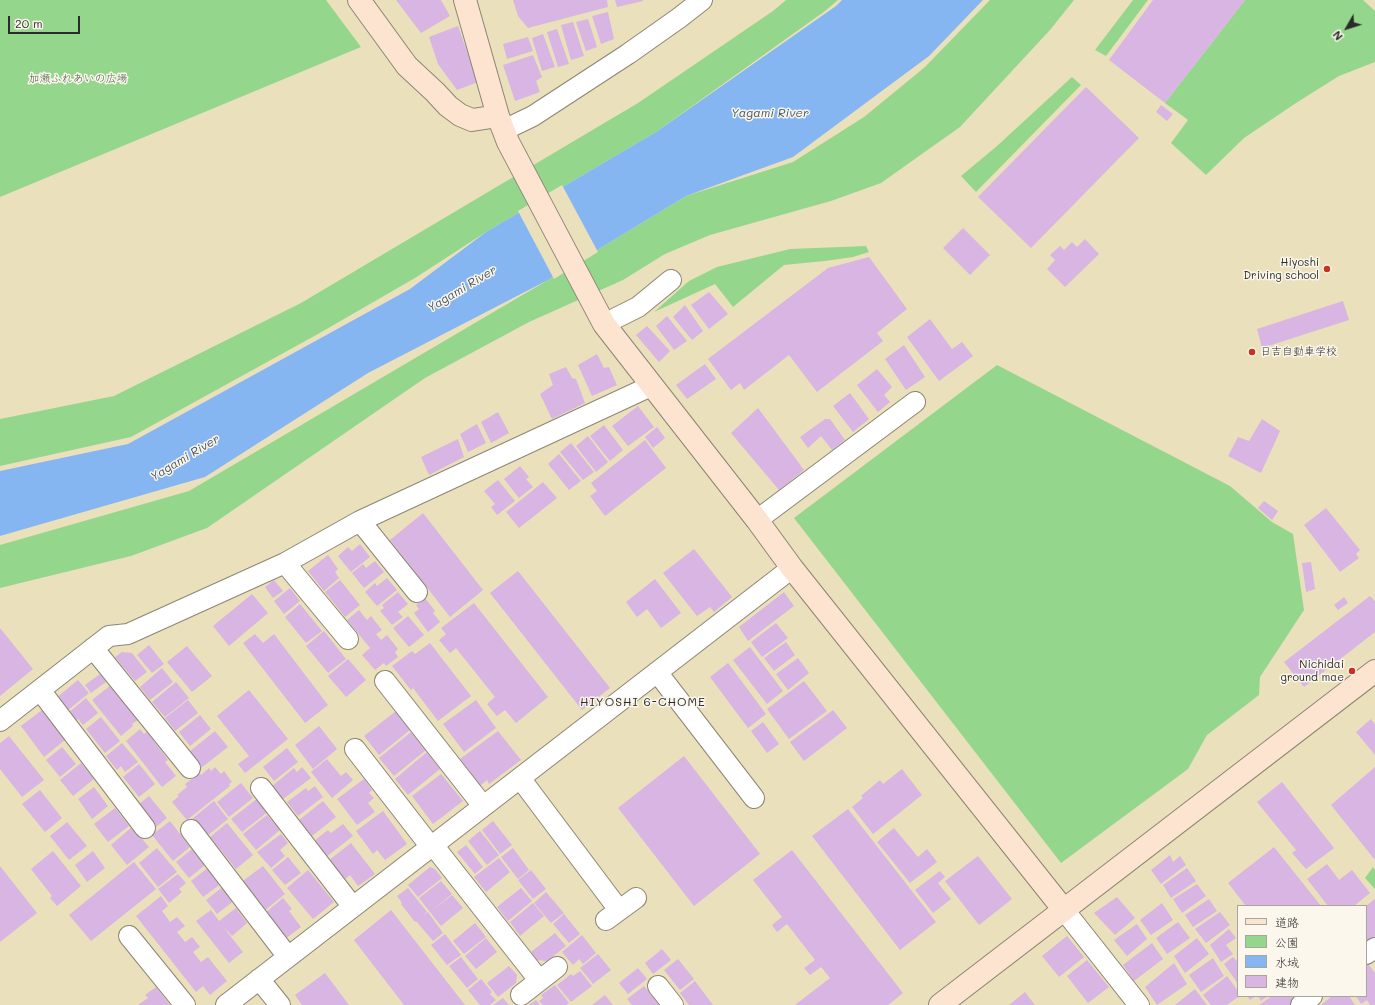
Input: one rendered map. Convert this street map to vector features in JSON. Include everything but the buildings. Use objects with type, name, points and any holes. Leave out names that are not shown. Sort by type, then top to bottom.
[{"type":"street","points":[[360,0],[407,66],[448,106],[460,115],[505,131],[533,116],[622,58],[702,0]]},
{"type":"street","points":[[465,0],[505,131],[601,320],[757,520],[792,568],[1139,1005]]},
{"type":"street","points":[[601,320],[638,307],[671,280]]},
{"type":"street","points":[[0,721],[109,636],[128,634],[285,563],[360,521],[652,386]]},
{"type":"street","points":[[757,520],[915,402]]},
{"type":"street","points":[[360,521],[417,592]]},
{"type":"street","points":[[285,563],[348,639]]},
{"type":"street","points":[[226,1005],[792,568]]},
{"type":"street","points":[[94,648],[190,768]]},
{"type":"street","points":[[940,1005],[1375,671]]},
{"type":"street","points":[[657,672],[754,798]]},
{"type":"street","points":[[385,681],[483,806]]},
{"type":"street","points":[[40,690],[145,828]]},
{"type":"street","points":[[355,749],[539,980]]},
{"type":"street","points":[[520,778],[613,915],[636,898]]},
{"type":"street","points":[[261,788],[353,907]]},
{"type":"street","points":[[192,830],[288,957]]},
{"type":"street","points":[[129,936],[185,1005]]},
{"type":"street","points":[[521,995],[557,967]]},
{"type":"street","points":[[259,979],[280,1005]]},
{"type":"street","points":[[658,986],[673,1005]]},
{"type":"street","points":[[1301,1005],[1311,997]]},
{"type":"green space","name":"加瀬ふれあいの広場","points":[[0,0],[326,0],[361,47],[0,197]]},
{"type":"green space","points":[[786,0],[838,0],[825,11],[656,132],[486,232],[415,278],[318,334],[131,437],[0,466],[0,419],[114,396],[301,303],[638,103],[773,11]]},
{"type":"green space","points":[[990,0],[1074,0],[1050,30],[960,127],[881,183],[831,201],[710,235],[665,254],[623,280],[529,322],[425,378],[207,528],[131,556],[0,588],[0,545],[189,491],[548,280],[686,196],[793,162],[864,117],[925,67]]},
{"type":"green space","points":[[1133,0],[1148,0],[1106,56],[1095,50]]},
{"type":"green space","points":[[1245,0],[1363,0],[1375,11],[1375,62],[1339,76],[1296,103],[1244,138],[1206,175],[1171,143],[1188,120],[1165,103]]},
{"type":"green space","points":[[1072,77],[1081,85],[976,192],[961,176],[997,146]]},
{"type":"green space","points":[[866,246],[869,252],[853,257],[784,265],[733,307],[715,284],[654,312],[689,281],[717,267],[790,249]]},
{"type":"green space","points":[[997,365],[1230,486],[1272,522],[1293,534],[1304,610],[1260,677],[1259,695],[1207,735],[1188,769],[1061,863],[794,518]]},
{"type":"green space","points":[[1373,867],[1375,870],[1375,889],[1365,878]]},
{"type":"water","name":"Yagami River","points":[[842,0],[983,0],[929,56],[793,157],[686,196],[548,280],[368,373],[205,477],[0,536],[0,471],[128,444],[410,289],[486,232],[656,132],[836,6]]},
{"type":"pier","points":[[562,185],[598,252],[554,279],[518,211]]},
{"type":"place","name":"Hiyoshi Driving school","points":[[1327,269]]},
{"type":"place","name":"日吉自動車学校","points":[[1252,352]]},
{"type":"place","name":"Nichidai ground mae","points":[[1352,671]]},
{"type":"district","name":"HIYOSHI 6-CHOME","points":[[643,702]]}]
